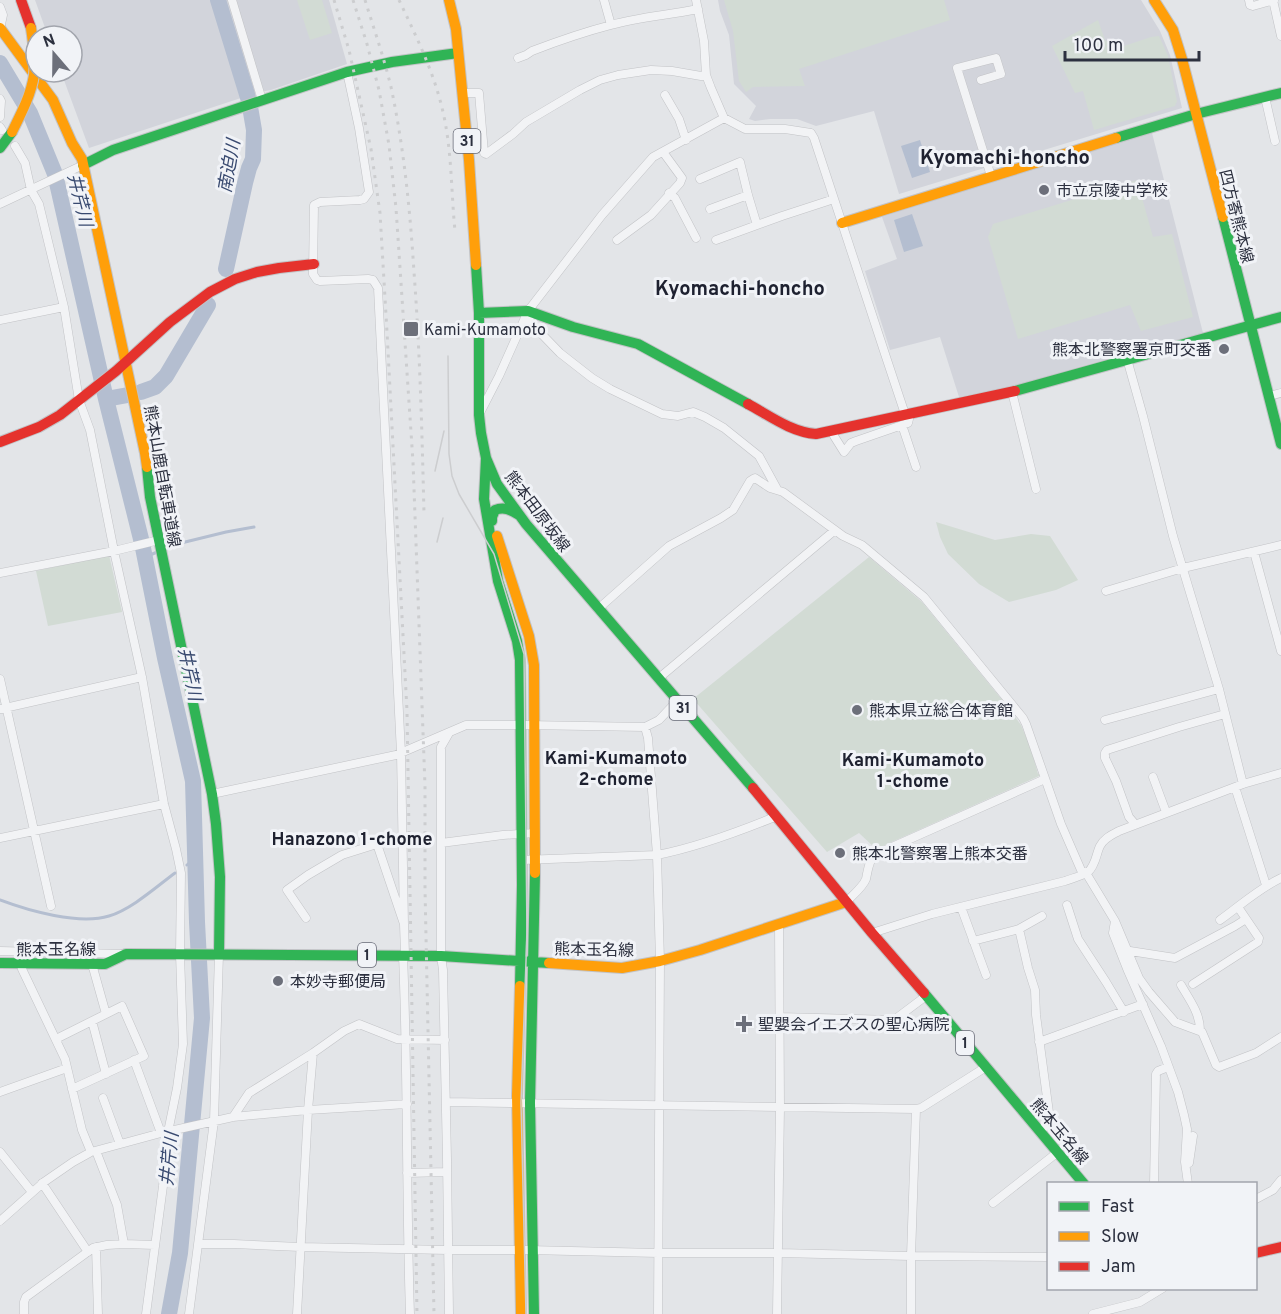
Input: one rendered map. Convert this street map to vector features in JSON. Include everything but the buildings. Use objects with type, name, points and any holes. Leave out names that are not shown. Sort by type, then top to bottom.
[{"type":"street","points":[[0,148],[5,130],[22,111],[34,75],[35,54],[32,28],[21,0]]},
{"type":"street","points":[[232,0],[260,101]]},
{"type":"street","name":"熊本田原坂線","points":[[449,0],[456,29],[463,93],[479,313],[479,415],[486,458],[497,484],[519,515],[777,816],[846,902]]},
{"type":"street","points":[[604,0],[611,25]]},
{"type":"street","points":[[696,0],[704,41],[706,75],[724,118],[745,129],[785,129],[810,133],[814,138],[885,354],[916,467]]},
{"type":"street","name":"四方寄熊本線","points":[[1154,0],[1173,30],[1281,444]]},
{"type":"street","points":[[1249,0],[1253,6],[1273,0],[1281,36]]},
{"type":"street","points":[[0,7],[3,15],[0,28]]},
{"type":"street","points":[[518,58],[532,51],[611,25],[698,9]]},
{"type":"street","name":"熊本山鹿自転車道線","points":[[0,28],[54,100],[72,143],[82,159],[80,166],[145,453],[150,497],[212,794],[219,877],[216,954]]},
{"type":"street","points":[[0,204],[113,150],[347,72],[392,62],[458,53]]},
{"type":"street","points":[[981,80],[1001,74],[996,58],[957,68],[991,176]]},
{"type":"street","points":[[463,93],[479,93],[484,153],[486,154],[533,118],[600,80],[651,70],[706,75]]},
{"type":"street","points":[[347,72],[369,192],[364,199],[360,200],[320,202],[314,205],[313,274],[317,280],[373,280],[378,288],[400,753],[410,1314]]},
{"type":"street","points":[[842,223],[1196,114],[1281,93]]},
{"type":"street","points":[[665,94],[680,119],[686,140]]},
{"type":"street","points":[[1265,98],[1275,141]]},
{"type":"street","points":[[0,99],[0,117]]},
{"type":"street","points":[[479,415],[528,311],[602,215],[652,157],[724,118]]},
{"type":"street","points":[[15,146],[27,170],[39,204],[64,307],[81,398],[90,430],[142,677],[164,804],[181,873],[183,1044],[168,1132],[146,1314]]},
{"type":"street","points":[[617,240],[651,215],[680,183],[682,178],[663,152]]},
{"type":"street","points":[[700,179],[740,162],[757,225]]},
{"type":"street","points":[[669,194],[675,198],[696,238]]},
{"type":"street","points":[[710,209],[748,195]]},
{"type":"street","points":[[716,240],[834,199]]},
{"type":"street","points":[[0,442],[51,421],[123,364],[179,313],[200,298],[240,278],[288,266],[314,264]]},
{"type":"street","points":[[0,320],[64,307]]},
{"type":"street","points":[[479,313],[528,311],[573,327],[638,344],[793,429],[816,434],[904,420],[1281,317]]},
{"type":"street","points":[[528,311],[530,322],[560,353],[603,385],[662,414],[678,416],[693,412],[724,428],[759,456],[777,489]]},
{"type":"street","points":[[1127,360],[1173,536],[1219,689],[1239,786],[1266,885]]},
{"type":"street","points":[[1012,392],[1036,489]]},
{"type":"street","points":[[1269,396],[1281,393]]},
{"type":"street","points":[[834,431],[834,436],[844,452],[851,443],[904,420]]},
{"type":"street","points":[[486,458],[484,499],[498,581],[519,651],[522,860],[517,1103],[521,1314]]},
{"type":"street","points":[[598,609],[669,546],[733,510],[753,479],[756,478],[770,488],[783,492],[835,530],[862,545],[924,597],[1023,718],[1061,824],[1081,870],[1086,873],[1115,921],[1139,978],[1175,1022],[1200,1030]]},
{"type":"street","points":[[484,499],[533,654],[535,860],[530,1103],[534,1314]]},
{"type":"street","points":[[492,521],[495,510],[501,507],[519,515]]},
{"type":"street","points":[[659,678],[835,530]]},
{"type":"street","points":[[0,573],[159,542]]},
{"type":"street","points":[[1106,591],[1183,568],[1281,545]]},
{"type":"street","points":[[1254,552],[1281,651]]},
{"type":"street","points":[[3,708],[142,677]]},
{"type":"street","points":[[0,679],[3,708],[51,906]]},
{"type":"street","points":[[1105,720],[1219,689]]},
{"type":"street","points":[[212,794],[400,753],[466,725],[645,727],[659,720],[677,701]]},
{"type":"street","points":[[1135,825],[1129,817],[1105,758],[1107,750],[1225,714]]},
{"type":"street","points":[[645,727],[648,738],[657,855],[660,961],[658,1314]]},
{"type":"street","points":[[449,733],[441,747],[441,956],[445,1040],[449,1314]]},
{"type":"street","points":[[872,933],[932,914],[1065,881],[1086,873],[1091,869],[1101,844],[1119,831],[1166,812],[1281,773]]},
{"type":"street","points":[[1153,777],[1166,812]]},
{"type":"street","points":[[846,902],[863,884],[869,861],[874,855],[1045,779]]},
{"type":"street","points":[[0,838],[164,804]]},
{"type":"street","points":[[522,860],[670,853],[742,831],[777,816]]},
{"type":"street","points":[[441,843],[535,833]]},
{"type":"street","points":[[306,918],[287,890],[342,855],[376,844],[404,924]]},
{"type":"street","points":[[1220,920],[1256,891],[1281,878]]},
{"type":"street","name":"熊本玉名線","points":[[0,963],[105,964],[126,954],[183,953],[286,956],[441,956],[622,968],[660,961],[846,902],[1082,1182]]},
{"type":"street","points":[[1067,905],[1078,939],[1124,1012]]},
{"type":"street","points":[[961,907],[986,975]]},
{"type":"street","points":[[1192,984],[1258,942],[1259,938],[1238,907]]},
{"type":"street","points":[[974,941],[1019,929],[1042,916]]},
{"type":"street","points":[[1127,951],[1175,958],[1246,919]]},
{"type":"street","points":[[1115,921],[1113,933],[1178,1092],[1187,1130],[1185,1162],[1188,1182]]},
{"type":"street","points":[[777,1314],[780,1107],[779,924]]},
{"type":"street","points":[[1019,929],[1035,990],[1039,1042],[1050,1120],[1049,1124],[1040,1131]]},
{"type":"street","points":[[0,942],[3,951],[126,954]]},
{"type":"street","points":[[189,1314],[211,1121],[216,954]]},
{"type":"street","points":[[21,963],[29,985],[65,1059],[82,1130],[94,1151],[117,1205],[124,1244]]},
{"type":"street","points":[[92,964],[106,1014]]},
{"type":"street","points":[[1180,985],[1194,1009],[1212,1058],[1219,1067],[1256,1053],[1281,1037]]},
{"type":"street","points":[[779,1017],[894,1020],[926,996]]},
{"type":"street","points":[[1039,1042],[1143,1005]]},
{"type":"street","points":[[56,1039],[122,1006],[144,1056],[72,1089]]},
{"type":"street","points":[[92,1021],[106,1074]]},
{"type":"street","points":[[233,1117],[249,1093],[344,1031],[359,1024],[397,1039],[445,1040]]},
{"type":"street","points":[[297,1314],[313,1053]]},
{"type":"street","points":[[134,1060],[168,1132]]},
{"type":"street","points":[[446,1102],[916,1109],[986,1067]]},
{"type":"street","points":[[1154,1182],[1156,1074],[1168,1067]]},
{"type":"street","points":[[0,1092],[67,1068]]},
{"type":"street","points":[[103,1098],[120,1144]]},
{"type":"street","points":[[0,1221],[42,1183],[94,1151],[233,1117],[407,1104]]},
{"type":"street","points":[[911,1314],[916,1109]]},
{"type":"street","points":[[1186,1173],[1193,1136]]},
{"type":"street","points":[[0,1152],[32,1192]]},
{"type":"street","points":[[993,1203],[1058,1152]]},
{"type":"street","points":[[408,1173],[447,1172]]},
{"type":"street","points":[[1257,1198],[1273,1190],[1281,1180]]},
{"type":"street","points":[[42,1183],[88,1252]]},
{"type":"street","points":[[24,1314],[26,1297],[96,1247],[124,1244],[155,1245]]},
{"type":"street","points":[[198,1244],[448,1250],[1047,1257]]},
{"type":"street","points":[[96,1247],[98,1314]]},
{"type":"street","points":[[1257,1253],[1281,1247]]},
{"type":"street","points":[[1094,1314],[1140,1302],[1160,1290]]},
{"type":"shaded area","points":[[35,0],[213,0],[244,97],[89,148],[65,84],[84,84],[84,24],[44,24]]},
{"type":"shaded area","points":[[225,0],[329,0],[347,64],[271,90],[254,93]]},
{"type":"shaded area","points":[[297,0],[322,0],[332,33],[310,40]]},
{"type":"shaded area","points":[[718,0],[1141,0],[1160,31],[1170,55],[1182,108],[899,194],[874,111],[816,126],[797,119],[755,121],[749,119],[756,106],[734,84],[729,35]]},
{"type":"shaded area","points":[[724,0],[944,0],[950,20],[799,69],[805,86],[753,87],[746,92],[739,81],[733,31]]},
{"type":"shaded area","points":[[1098,20],[1105,40],[1118,48],[1159,36],[1168,56],[1177,101],[1175,106],[1094,130],[1083,91],[1075,93],[1052,46]]},
{"type":"shaded area","points":[[1152,133],[1203,333],[1010,387],[959,397],[940,337],[890,350],[865,271],[897,259],[882,217]]},
{"type":"shaded area","points":[[1137,180],[1153,237],[1172,234],[1193,317],[1141,331],[1130,305],[1018,339],[988,237],[993,224]]},
{"type":"shaded area","points":[[936,522],[995,540],[1031,534],[1050,536],[1078,580],[1056,590],[1009,602],[979,584],[948,554]]},
{"type":"shaded area","points":[[109,555],[122,612],[48,626],[36,571]]},
{"type":"shaded area","name":"熊本県立総合体育館","points":[[869,557],[922,602],[1003,701],[1021,725],[1038,774],[1041,773],[1039,776],[876,849],[859,833],[827,852],[693,699]]},
{"type":"water","points":[[920,140],[930,172],[912,178],[901,146]]},
{"type":"water","points":[[912,214],[923,246],[904,252],[894,220]]},
{"type":"waterway","name":"南迫川","points":[[218,0],[249,101],[254,130],[253,159],[245,183],[226,269]]},
{"type":"waterway","name":"井芹川","points":[[0,63],[30,113],[55,174],[106,399],[142,543],[193,781],[202,1018],[180,1253],[169,1314]]},
{"type":"waterway","name":"南迫川","points":[[141,392],[155,387],[166,376],[208,305]]},
{"type":"waterway","name":"南迫川","points":[[106,399],[128,395]]},
{"type":"waterway","points":[[145,557],[177,544],[254,527]]},
{"type":"waterway","points":[[187,865],[196,857]]},
{"type":"waterway","points":[[0,900],[54,916],[97,918],[118,913],[144,897],[175,873]]},
{"type":"tram line","points":[[448,356],[449,454],[452,476],[459,494],[494,554],[524,654],[527,933],[521,1103],[526,1314]]},
{"type":"tram line","points":[[435,471],[444,431]]},
{"type":"tram line","points":[[437,542],[443,518]]},
{"type":"railway","points":[[334,0],[349,50],[371,149],[380,213],[407,711],[417,1314]]},
{"type":"railway","points":[[353,0],[379,90],[389,145],[396,208],[413,462],[425,786],[434,1314]]},
{"type":"railway","points":[[365,0],[391,87],[406,179],[418,332],[424,513]]},
{"type":"railway","points":[[399,0],[430,68],[443,112],[450,156],[455,231]]},
{"type":"traffic: fast","points":[[83,165],[113,150],[347,72],[392,62],[458,53]]},
{"type":"traffic: fast","points":[[1116,138],[1196,114],[1281,93]]},
{"type":"traffic: fast","points":[[0,148],[12,132]]},
{"type":"traffic: fast","points":[[1223,217],[1281,444]]},
{"type":"traffic: fast","points":[[476,265],[479,313],[479,415],[486,458],[497,484],[526,524],[753,788]]},
{"type":"traffic: fast","points":[[479,313],[528,311],[573,327],[638,344],[748,404]]},
{"type":"traffic: fast","points":[[1015,391],[1281,317]]},
{"type":"traffic: fast","points":[[486,458],[484,499],[498,581],[517,641],[520,660],[522,885],[520,986]]},
{"type":"traffic: fast","points":[[147,467],[150,497],[212,794],[220,877],[219,954]]},
{"type":"traffic: fast","points":[[492,521],[495,510],[501,508],[519,515]]},
{"type":"traffic: fast","points":[[534,1314],[530,1103],[535,873]]},
{"type":"traffic: fast","points":[[0,963],[105,964],[126,954],[441,956],[549,963]]},
{"type":"traffic: fast","points":[[924,993],[1082,1182]]},
{"type":"traffic: slow","points":[[449,0],[456,29],[469,160],[476,265]]},
{"type":"traffic: slow","points":[[1154,0],[1173,30],[1223,217]]},
{"type":"traffic: slow","points":[[0,28],[53,100],[72,143],[82,159],[147,467]]},
{"type":"traffic: slow","points":[[12,132],[32,84]]},
{"type":"traffic: slow","points":[[842,223],[1116,138]]},
{"type":"traffic: slow","points":[[497,536],[529,636],[534,665],[535,873]]},
{"type":"traffic: slow","points":[[549,963],[622,968],[660,961],[846,902]]},
{"type":"traffic: slow","points":[[520,986],[517,1096],[521,1314]]},
{"type":"traffic: jam","points":[[21,0],[30,24]]},
{"type":"traffic: jam","points":[[0,442],[39,427],[60,415],[116,371],[170,322],[210,292],[235,279],[257,272],[314,264]]},
{"type":"traffic: jam","points":[[748,404],[789,427],[816,434],[1015,391]]},
{"type":"traffic: jam","points":[[753,788],[924,993]]},
{"type":"traffic: jam","points":[[1257,1253],[1281,1247]]},
{"type":"place","name":"市立京陵中学校","points":[[1044,190]]},
{"type":"place","name":"Kami-Kumamoto","points":[[411,329]]},
{"type":"place","name":"熊本北警察署京町交番","points":[[1224,349]]},
{"type":"place","name":"熊本県立総合体育館","points":[[857,710]]},
{"type":"place","name":"熊本北警察署上熊本交番","points":[[840,853]]},
{"type":"place","name":"本妙寺郵便局","points":[[278,981]]},
{"type":"place","name":"聖嬰会イエズスの聖心病院","points":[[744,1024]]},
{"type":"district","name":"Kyomachi-honcho","points":[[1005,157]]},
{"type":"district","name":"Kyomachi-honcho","points":[[740,288]]},
{"type":"district","name":"Kami-Kumamoto 2-chome","points":[[616,768]]},
{"type":"district","name":"Kami-Kumamoto 1-chome","points":[[913,770]]},
{"type":"district","name":"Hanazono 1-chome","points":[[352,839]]}]
